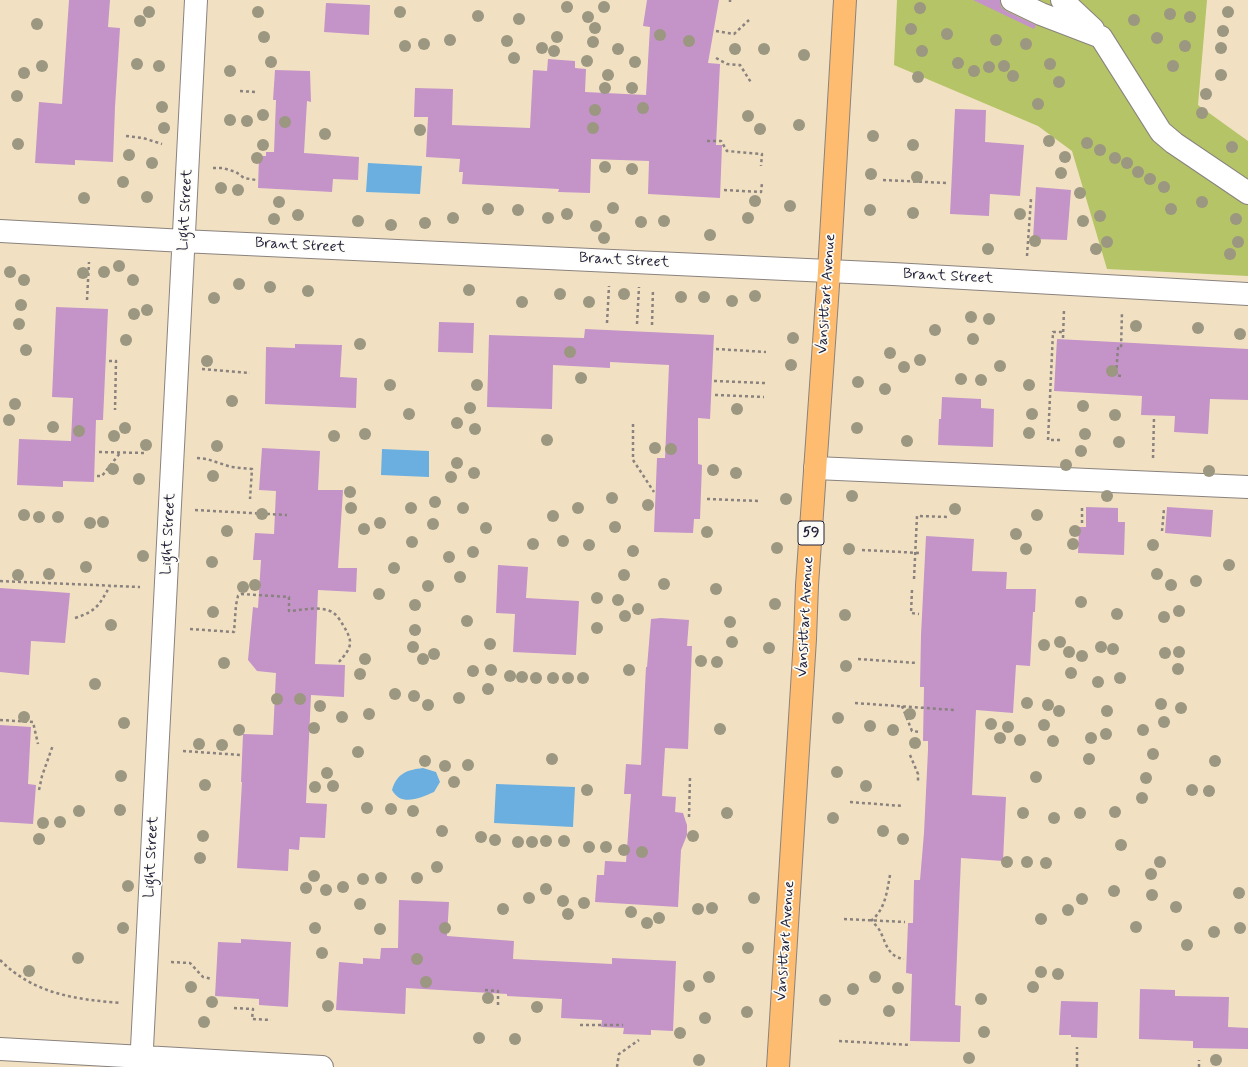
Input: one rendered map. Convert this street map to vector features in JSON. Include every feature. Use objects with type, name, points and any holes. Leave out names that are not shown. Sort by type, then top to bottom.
[{"type":"main road","name":"Vansittart Avenue","points":[[778,1067],[845,0]]},
{"type":"street","name":"Light Street","points":[[141,1061],[196,0]]},
{"type":"street","points":[[1012,0],[1041,14],[1101,37]]},
{"type":"street","points":[[1062,0],[1101,37],[1161,132],[1174,143],[1248,193]]},
{"type":"street","name":"Brant Street","points":[[0,231],[184,241],[829,270],[1248,294]]},
{"type":"street","points":[[815,468],[1248,487]]},
{"type":"street","points":[[0,1048],[141,1061],[322,1067]]},
{"type":"path","points":[[716,31],[734,34],[749,20]]},
{"type":"path","points":[[716,58],[727,64],[740,65],[752,84]]},
{"type":"path","points":[[240,91],[255,92]]},
{"type":"path","points":[[126,136],[143,138],[168,146]]},
{"type":"path","points":[[707,141],[720,141],[727,151],[762,154],[761,166]]},
{"type":"path","points":[[206,168],[223,168],[236,172],[244,178],[256,180]]},
{"type":"path","points":[[883,180],[947,183]]},
{"type":"path","points":[[724,190],[761,192],[762,183]]},
{"type":"path","points":[[1025,282],[1031,199]]},
{"type":"path","points":[[87,300],[89,256]]},
{"type":"path","points":[[607,323],[609,280]]},
{"type":"path","points":[[637,324],[640,281]]},
{"type":"path","points":[[652,325],[654,282]]},
{"type":"path","points":[[1063,338],[1064,305]]},
{"type":"path","points":[[1121,376],[1116,375],[1118,348],[1121,348],[1122,308]]},
{"type":"path","points":[[1060,440],[1048,440],[1053,332],[1063,332]]},
{"type":"path","points":[[716,349],[766,352]]},
{"type":"path","points":[[109,360],[116,361],[115,410]]},
{"type":"path","points":[[198,369],[250,373]]},
{"type":"path","points":[[714,382],[765,383]]},
{"type":"path","points":[[715,395],[764,397]]},
{"type":"path","points":[[1152,483],[1154,418]]},
{"type":"path","points":[[632,424],[633,460],[654,492]]},
{"type":"path","points":[[99,452],[153,454]]},
{"type":"path","points":[[97,476],[102,476],[120,453]]},
{"type":"path","points":[[193,458],[207,459],[231,467],[252,469],[250,499]]},
{"type":"path","points":[[707,499],[759,501]]},
{"type":"path","points":[[190,510],[288,515]]},
{"type":"path","points":[[914,579],[918,516],[949,517]]},
{"type":"path","points":[[862,550],[920,553]]},
{"type":"path","points":[[0,581],[146,588]]},
{"type":"path","points":[[75,618],[84,616],[96,608],[110,586]]},
{"type":"path","points":[[912,590],[911,613],[919,614]]},
{"type":"path","points":[[185,629],[234,632],[236,605],[238,596],[241,594],[288,597],[289,611],[312,608],[321,609],[332,611],[339,618],[349,634],[350,641],[348,650],[338,663]]},
{"type":"path","points":[[858,659],[917,663]]},
{"type":"path","points":[[855,703],[954,710]]},
{"type":"path","points":[[902,706],[912,731],[920,732]]},
{"type":"path","points":[[0,720],[33,722],[38,744]]},
{"type":"path","points":[[39,790],[42,776],[53,745]]},
{"type":"path","points":[[179,751],[241,755]]},
{"type":"path","points":[[910,755],[918,774],[918,780]]},
{"type":"path","points":[[689,817],[690,776]]},
{"type":"path","points":[[850,802],[904,806]]},
{"type":"path","points":[[872,920],[877,916],[883,905],[890,875]]},
{"type":"path","points":[[844,919],[905,922]]},
{"type":"path","points":[[872,920],[892,954],[904,959]]},
{"type":"path","points":[[0,960],[23,979],[44,990],[68,997],[126,1003]]},
{"type":"path","points":[[169,962],[190,963],[203,977],[212,979]]},
{"type":"path","points":[[485,990],[498,991],[498,1008]]},
{"type":"path","points":[[234,1008],[253,1009],[252,1019],[271,1020]]},
{"type":"path","points":[[580,1025],[623,1025]]},
{"type":"path","points":[[618,1067],[619,1054],[639,1040]]},
{"type":"path","points":[[839,1041],[911,1045]]},
{"type":"path","points":[[1077,1047],[1077,1067]]},
{"type":"path","points":[[1198,1067],[1199,1060]]},
{"type":"green space","points":[[897,0],[1207,0],[1198,105],[1248,141],[1248,276],[1107,269],[1072,151],[1038,126],[894,65]]},
{"type":"water","points":[[368,163],[422,166],[420,194],[366,192]]},
{"type":"water","points":[[382,449],[429,451],[429,477],[381,475]]},
{"type":"water","points":[[423,768],[436,772],[440,782],[434,792],[411,800],[400,798],[396,795],[392,790],[394,784],[403,773]]},
{"type":"water","points":[[496,784],[575,787],[573,827],[494,823]]},
{"type":"building","points":[[69,0],[110,0],[108,27],[120,28],[113,162],[75,160],[75,165],[35,163],[39,102],[62,104]]},
{"type":"building","points":[[647,0],[719,0],[708,63],[720,64],[716,145],[722,145],[720,198],[648,194],[649,161],[591,159],[590,193],[558,192],[559,189],[462,184],[463,172],[459,172],[460,159],[426,157],[428,117],[414,117],[415,88],[453,89],[452,125],[530,128],[533,70],[547,71],[548,59],[575,61],[575,68],[586,69],[585,92],[646,95],[650,27],[643,26]]},
{"type":"building","points":[[973,0],[1000,0],[1001,7],[1006,11],[1036,25],[1034,29]]},
{"type":"building","points":[[326,3],[370,5],[369,35],[324,32]]},
{"type":"building","points":[[275,70],[310,71],[311,102],[307,101],[304,153],[359,157],[358,180],[333,179],[332,192],[258,188],[259,156],[266,156],[266,152],[274,152],[276,100],[273,100]]},
{"type":"building","points":[[955,109],[986,110],[985,142],[1024,145],[1020,196],[990,194],[989,216],[950,214]]},
{"type":"building","points":[[1036,187],[1071,190],[1067,240],[1033,239]]},
{"type":"building","points":[[56,307],[108,309],[103,420],[96,420],[94,482],[63,481],[63,487],[17,485],[19,439],[71,441],[73,398],[52,397]]},
{"type":"building","points":[[439,322],[474,323],[473,353],[438,352]]},
{"type":"building","points":[[585,329],[714,335],[710,419],[698,418],[698,464],[702,465],[700,519],[694,519],[693,533],[654,532],[657,458],[665,458],[669,365],[610,362],[610,368],[553,365],[552,409],[487,407],[489,335],[584,338]]},
{"type":"building","points":[[1057,339],[1248,349],[1248,400],[1210,399],[1208,434],[1174,432],[1175,416],[1141,415],[1142,396],[1054,391]]},
{"type":"building","points":[[295,344],[342,345],[340,377],[357,378],[356,408],[265,404],[266,347],[295,348]]},
{"type":"building","points":[[942,397],[981,399],[981,408],[994,409],[993,447],[938,445]]},
{"type":"building","points":[[262,448],[320,451],[318,490],[343,490],[338,568],[357,568],[356,592],[318,590],[315,664],[345,665],[344,697],[311,695],[306,803],[327,804],[325,838],[300,837],[299,850],[289,849],[288,871],[237,868],[243,734],[273,735],[276,673],[257,671],[248,660],[253,607],[258,608],[261,560],[253,560],[255,533],[274,534],[276,491],[259,490]]},
{"type":"building","points":[[1086,507],[1118,508],[1118,522],[1125,522],[1124,555],[1078,553],[1079,527],[1086,527]]},
{"type":"building","points":[[1167,507],[1213,510],[1211,537],[1165,533]]},
{"type":"building","points":[[926,536],[974,539],[972,571],[1007,572],[1006,589],[1036,589],[1035,612],[1033,612],[1030,666],[1016,665],[1013,713],[976,710],[972,795],[1006,797],[1003,861],[961,858],[955,1005],[961,1006],[960,1042],[910,1041],[912,974],[906,973],[908,923],[913,923],[914,880],[920,880],[928,750],[928,741],[923,741],[924,687],[920,687]]},
{"type":"building","points":[[498,565],[528,567],[526,598],[579,601],[576,655],[513,652],[515,614],[496,613]]},
{"type":"building","points":[[0,588],[70,593],[65,643],[31,641],[29,675],[0,672]]},
{"type":"building","points":[[661,618],[689,620],[687,646],[692,646],[688,749],[665,748],[662,796],[676,797],[675,812],[683,813],[687,825],[687,835],[681,850],[678,907],[595,902],[597,875],[604,875],[605,861],[626,862],[631,794],[624,794],[626,764],[641,765],[646,667],[651,619]]},
{"type":"building","points":[[0,725],[31,727],[28,784],[36,785],[33,824],[0,822]]},
{"type":"building","points":[[399,900],[449,902],[447,936],[514,941],[513,959],[612,964],[612,958],[676,961],[673,1031],[651,1030],[651,1035],[623,1034],[624,1028],[601,1027],[602,1020],[561,1018],[562,999],[507,996],[507,994],[406,988],[405,1014],[336,1010],[339,962],[363,964],[363,958],[380,959],[381,948],[398,948]]},
{"type":"building","points":[[241,939],[291,942],[288,1007],[259,1005],[259,999],[215,996],[218,942],[241,943]]},
{"type":"building","points":[[1140,989],[1175,990],[1175,996],[1229,997],[1228,1027],[1248,1028],[1248,1049],[1193,1048],[1193,1041],[1139,1039]]},
{"type":"building","points":[[1061,1001],[1098,1002],[1097,1038],[1059,1035]]}]
